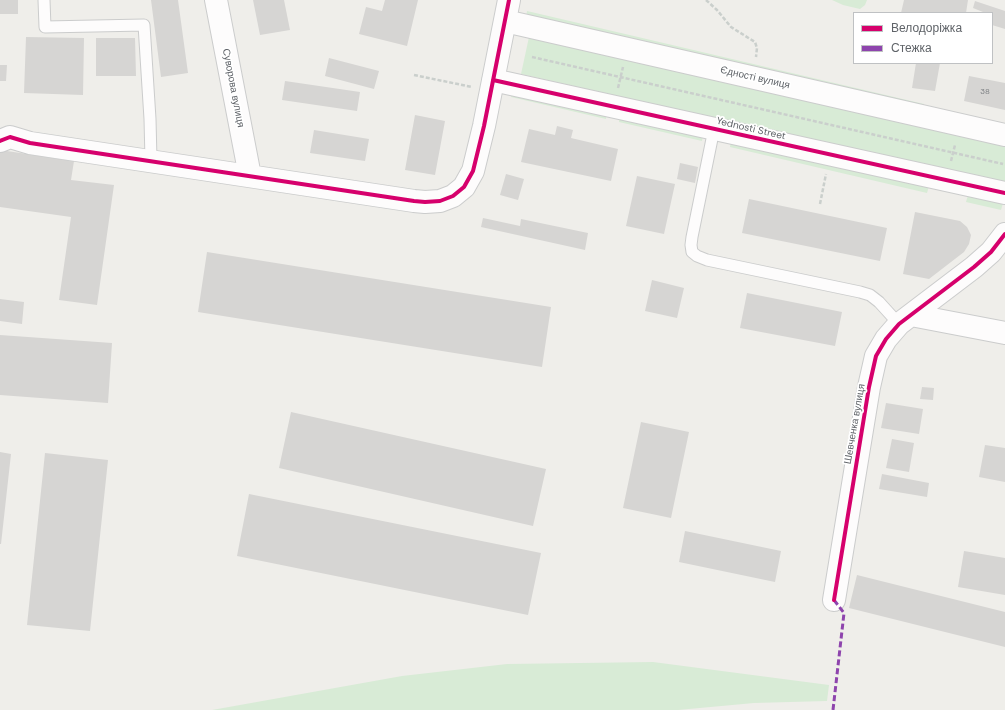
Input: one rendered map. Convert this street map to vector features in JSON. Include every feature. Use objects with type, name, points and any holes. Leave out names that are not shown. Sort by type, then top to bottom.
[{"type":"street","name":"Суворова вулиця","points":[[216,0],[250,176]]},
{"type":"street","points":[[3,135],[30,143],[151,160],[414,201],[435,202],[454,196],[464,187],[473,171],[509,0]]},
{"type":"street","name":"Єдності вулиця","points":[[505,21],[1005,135]]},
{"type":"street","name":"Yednosti Street","points":[[492,85],[614,106],[1005,193]]},
{"type":"street","name":"Шевченка вулиця","points":[[834,600],[869,387],[876,356],[886,339],[905,320],[974,267],[991,252],[1005,234]]},
{"type":"street","points":[[905,320],[1005,333]]},
{"type":"lane","points":[[44,0],[45,27],[144,25],[151,160]]},
{"type":"lane","points":[[714,129],[692,237],[692,252],[697,256],[708,260],[870,295],[905,320]]},
{"type":"path","points":[[706,0],[717,10],[731,27],[756,42],[758,48],[755,60]]},
{"type":"path","points":[[614,106],[627,49]]},
{"type":"path","points":[[532,57],[1003,164]]},
{"type":"path","points":[[414,75],[492,85]]},
{"type":"path","points":[[947,180],[960,124]]},
{"type":"path","points":[[820,204],[826,174]]},
{"type":"green space","points":[[832,0],[867,0],[865,5],[860,9],[843,5]]},
{"type":"green space","points":[[527,11],[924,104],[922,111],[526,17]]},
{"type":"green space","points":[[529,37],[1005,144],[1005,184],[521,74]]},
{"type":"green space","points":[[512,90],[607,112],[606,119],[511,97]]},
{"type":"green space","points":[[620,115],[703,134],[702,141],[619,122]]},
{"type":"green space","points":[[731,140],[929,186],[927,193],[730,147]]},
{"type":"green space","points":[[968,195],[1003,203],[1001,210],[966,202]]},
{"type":"green space","points":[[653,662],[829,685],[827,701],[754,703],[678,710],[212,710],[402,676],[507,664]]},
{"type":"building","points":[[0,0],[18,0],[18,14],[0,14]]},
{"type":"building","points":[[151,0],[178,0],[188,73],[161,77]]},
{"type":"building","points":[[253,0],[284,0],[290,30],[260,35]]},
{"type":"building","points":[[385,0],[418,0],[407,46],[359,34],[366,7],[382,11]]},
{"type":"building","points":[[904,0],[968,0],[966,12],[901,12]]},
{"type":"building","points":[[975,1],[1005,11],[1005,29],[993,25],[993,12],[983,12],[973,8]]},
{"type":"building","points":[[26,37],[84,38],[83,95],[24,93]]},
{"type":"building","points":[[96,38],[135,38],[136,76],[96,76]]},
{"type":"building","points":[[329,58],[379,71],[374,89],[325,76]]},
{"type":"building","points":[[916,64],[940,64],[935,91],[912,88]]},
{"type":"building","points":[[0,65],[7,65],[6,81],[0,81]]},
{"type":"building","points":[[969,76],[1005,83],[1005,110],[964,101]]},
{"type":"building","points":[[285,81],[360,92],[357,111],[282,100]]},
{"type":"building","points":[[415,115],[445,121],[435,175],[405,170]]},
{"type":"building","points":[[557,126],[573,130],[571,138],[618,149],[611,181],[521,162],[529,129],[555,135]]},
{"type":"building","points":[[314,130],[369,139],[365,161],[310,153]]},
{"type":"building","points":[[0,150],[74,161],[71,180],[114,185],[97,305],[59,300],[71,217],[0,207]]},
{"type":"building","points":[[680,163],[698,167],[695,183],[677,179]]},
{"type":"building","points":[[506,174],[524,179],[518,200],[500,195]]},
{"type":"building","points":[[637,176],[675,184],[664,234],[626,226]]},
{"type":"building","points":[[749,199],[887,228],[880,261],[742,233]]},
{"type":"building","points":[[915,212],[960,221],[967,227],[971,235],[969,244],[964,252],[929,279],[903,274]]},
{"type":"building","points":[[483,218],[520,226],[521,219],[588,233],[585,250],[481,227]]},
{"type":"building","points":[[207,252],[551,307],[542,367],[198,312]]},
{"type":"building","points":[[652,280],[684,288],[677,318],[645,311]]},
{"type":"building","points":[[747,293],[842,312],[835,346],[740,328]]},
{"type":"building","points":[[0,299],[24,302],[22,324],[0,321]]},
{"type":"building","points":[[0,335],[112,343],[108,403],[0,395]]},
{"type":"building","points":[[922,387],[934,388],[933,400],[920,399]]},
{"type":"building","points":[[886,403],[923,409],[919,434],[881,428]]},
{"type":"building","points":[[291,412],[546,469],[533,526],[279,468]]},
{"type":"building","points":[[641,422],[689,432],[671,518],[623,508]]},
{"type":"building","points":[[892,439],[914,443],[909,472],[886,468]]},
{"type":"building","points":[[985,445],[1005,448],[1005,482],[979,477]]},
{"type":"building","points":[[0,452],[11,454],[1,544],[0,544]]},
{"type":"building","points":[[45,453],[108,460],[90,631],[27,625]]},
{"type":"building","points":[[882,474],[929,483],[927,497],[879,489]]},
{"type":"building","points":[[249,494],[541,553],[528,615],[237,556]]},
{"type":"building","points":[[685,531],[781,551],[775,582],[679,562]]},
{"type":"building","points":[[964,551],[1005,558],[1005,595],[958,587]]},
{"type":"building","points":[[857,575],[1005,612],[1005,647],[849,608]]},
{"type":"marked path","points":[[833,710],[844,613],[834,600]]},
{"type":"cycle path","points":[[0,141],[10,137],[30,143],[414,201],[440,201],[453,196],[464,187],[473,171],[484,126],[509,0]]},
{"type":"cycle path","points":[[493,80],[1005,193]]},
{"type":"cycle path","points":[[834,600],[869,387],[876,356],[886,339],[899,324],[974,267],[991,252],[1005,234]]}]
